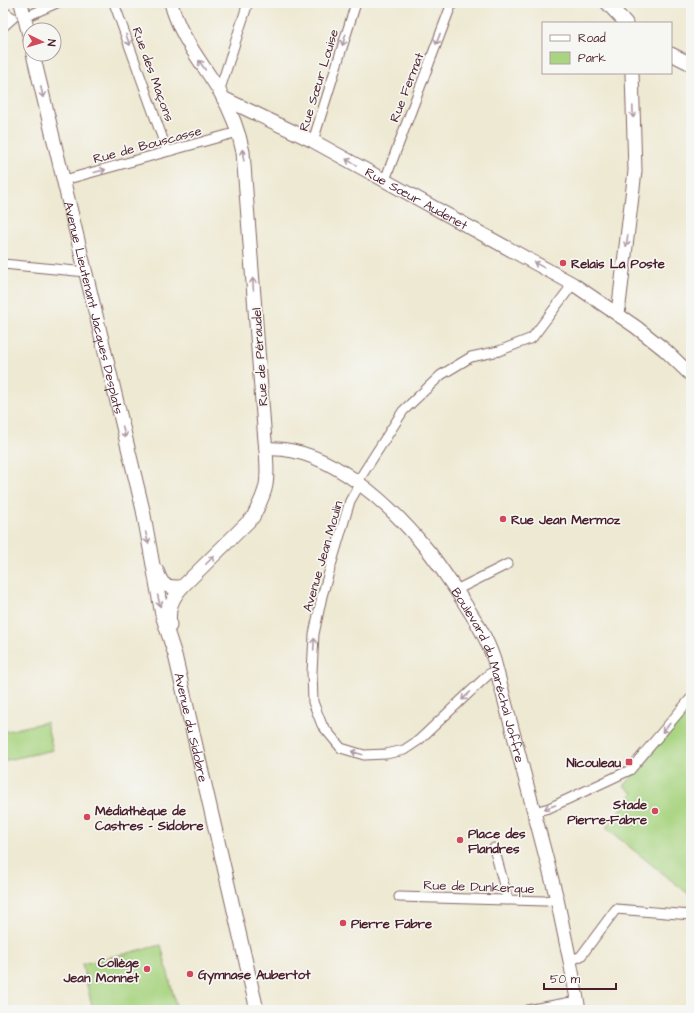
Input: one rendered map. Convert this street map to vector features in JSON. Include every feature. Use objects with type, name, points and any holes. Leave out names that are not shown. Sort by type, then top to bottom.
[{"type":"main road","points":[[21,3],[26,22]]},
{"type":"main road","points":[[171,3],[176,20],[196,56],[221,95]]},
{"type":"main road","points":[[607,3],[625,22]]},
{"type":"main road","points":[[672,54],[691,64]]},
{"type":"main road","name":"Avenue Lieutenant Jacques Desplats","points":[[36,62],[141,503],[144,524],[153,562]]},
{"type":"main road","points":[[618,313],[635,171],[632,74]]},
{"type":"main road","name":"Rue de Péraudel","points":[[175,655],[169,612],[174,597],[182,587],[253,517],[259,506],[266,485],[266,449],[244,152],[238,132],[221,95]]},
{"type":"main road","name":"Rue Sœur Audenet","points":[[221,95],[313,141],[573,284],[618,313],[665,350],[691,375]]},
{"type":"main road","points":[[603,303],[621,290]]},
{"type":"main road","name":"Boulevard du Maréchal Joffre","points":[[266,449],[273,448],[288,450],[319,460],[359,483],[386,506],[430,553],[456,590],[483,634],[490,649],[557,899],[578,1006]]},
{"type":"main road","points":[[153,562],[161,583],[168,587],[182,587]]},
{"type":"main road","name":"Avenue du Sidobre","points":[[153,562],[156,590],[162,615],[175,655],[256,1010]]},
{"type":"street","points":[[32,14],[57,3]]},
{"type":"street","name":"Rue des Maçons","points":[[114,3],[166,148],[170,151]]},
{"type":"street","points":[[221,95],[248,3]]},
{"type":"street","name":"Rue Sœur Louise","points":[[313,141],[356,3]]},
{"type":"street","name":"Rue Fermat","points":[[385,180],[452,3]]},
{"type":"street","points":[[3,11],[17,18],[3,27]]},
{"type":"street","name":"Rue de Bouscasse","points":[[63,177],[68,179],[238,132]]},
{"type":"street","points":[[3,264],[86,272]]},
{"type":"street","name":"Avenue Jean Moulin","points":[[496,671],[489,674],[419,740],[404,750],[386,754],[364,755],[341,748],[322,725],[313,702],[312,672],[314,634],[322,596],[350,501],[360,478],[403,411],[441,375],[471,356],[499,351],[532,338],[573,284]]},
{"type":"street","points":[[456,590],[508,564]]},
{"type":"street","points":[[534,812],[549,808],[630,770],[691,698]]},
{"type":"street","points":[[494,848],[508,900]]},
{"type":"street","name":"Rue de Dunkerque","points":[[399,897],[545,901],[557,899]]},
{"type":"street","points":[[570,961],[581,956],[616,909],[691,915]]},
{"type":"street","name":"Boulevard du Maréchal Joffre","points":[[527,1010],[578,1006]]},
{"type":"green space","name":"Stade Pierre-Fabre","points":[[691,704],[691,896],[606,828],[633,793],[624,786]]},
{"type":"green space","points":[[46,722],[53,750],[3,761],[3,732]]},
{"type":"green space","points":[[161,945],[177,1010],[93,1010],[82,964]]},
{"type":"place","name":"Relais La Poste","points":[[563,263]]},
{"type":"place","name":"Rue Jean Mermoz","points":[[503,519]]},
{"type":"place","name":"Nicouleau","points":[[629,762]]},
{"type":"place","name":"Stade Pierre-Fabre","points":[[655,811]]},
{"type":"place","name":"Médiathèque de Castres - Sidobre","points":[[87,817]]},
{"type":"place","name":"Place des Flandres","points":[[460,840]]},
{"type":"place","name":"Pierre Fabre","points":[[343,923]]},
{"type":"place","name":"Collège Jean Monnet","points":[[147,969]]},
{"type":"place","name":"Gymnase Aubertot","points":[[190,974]]}]
